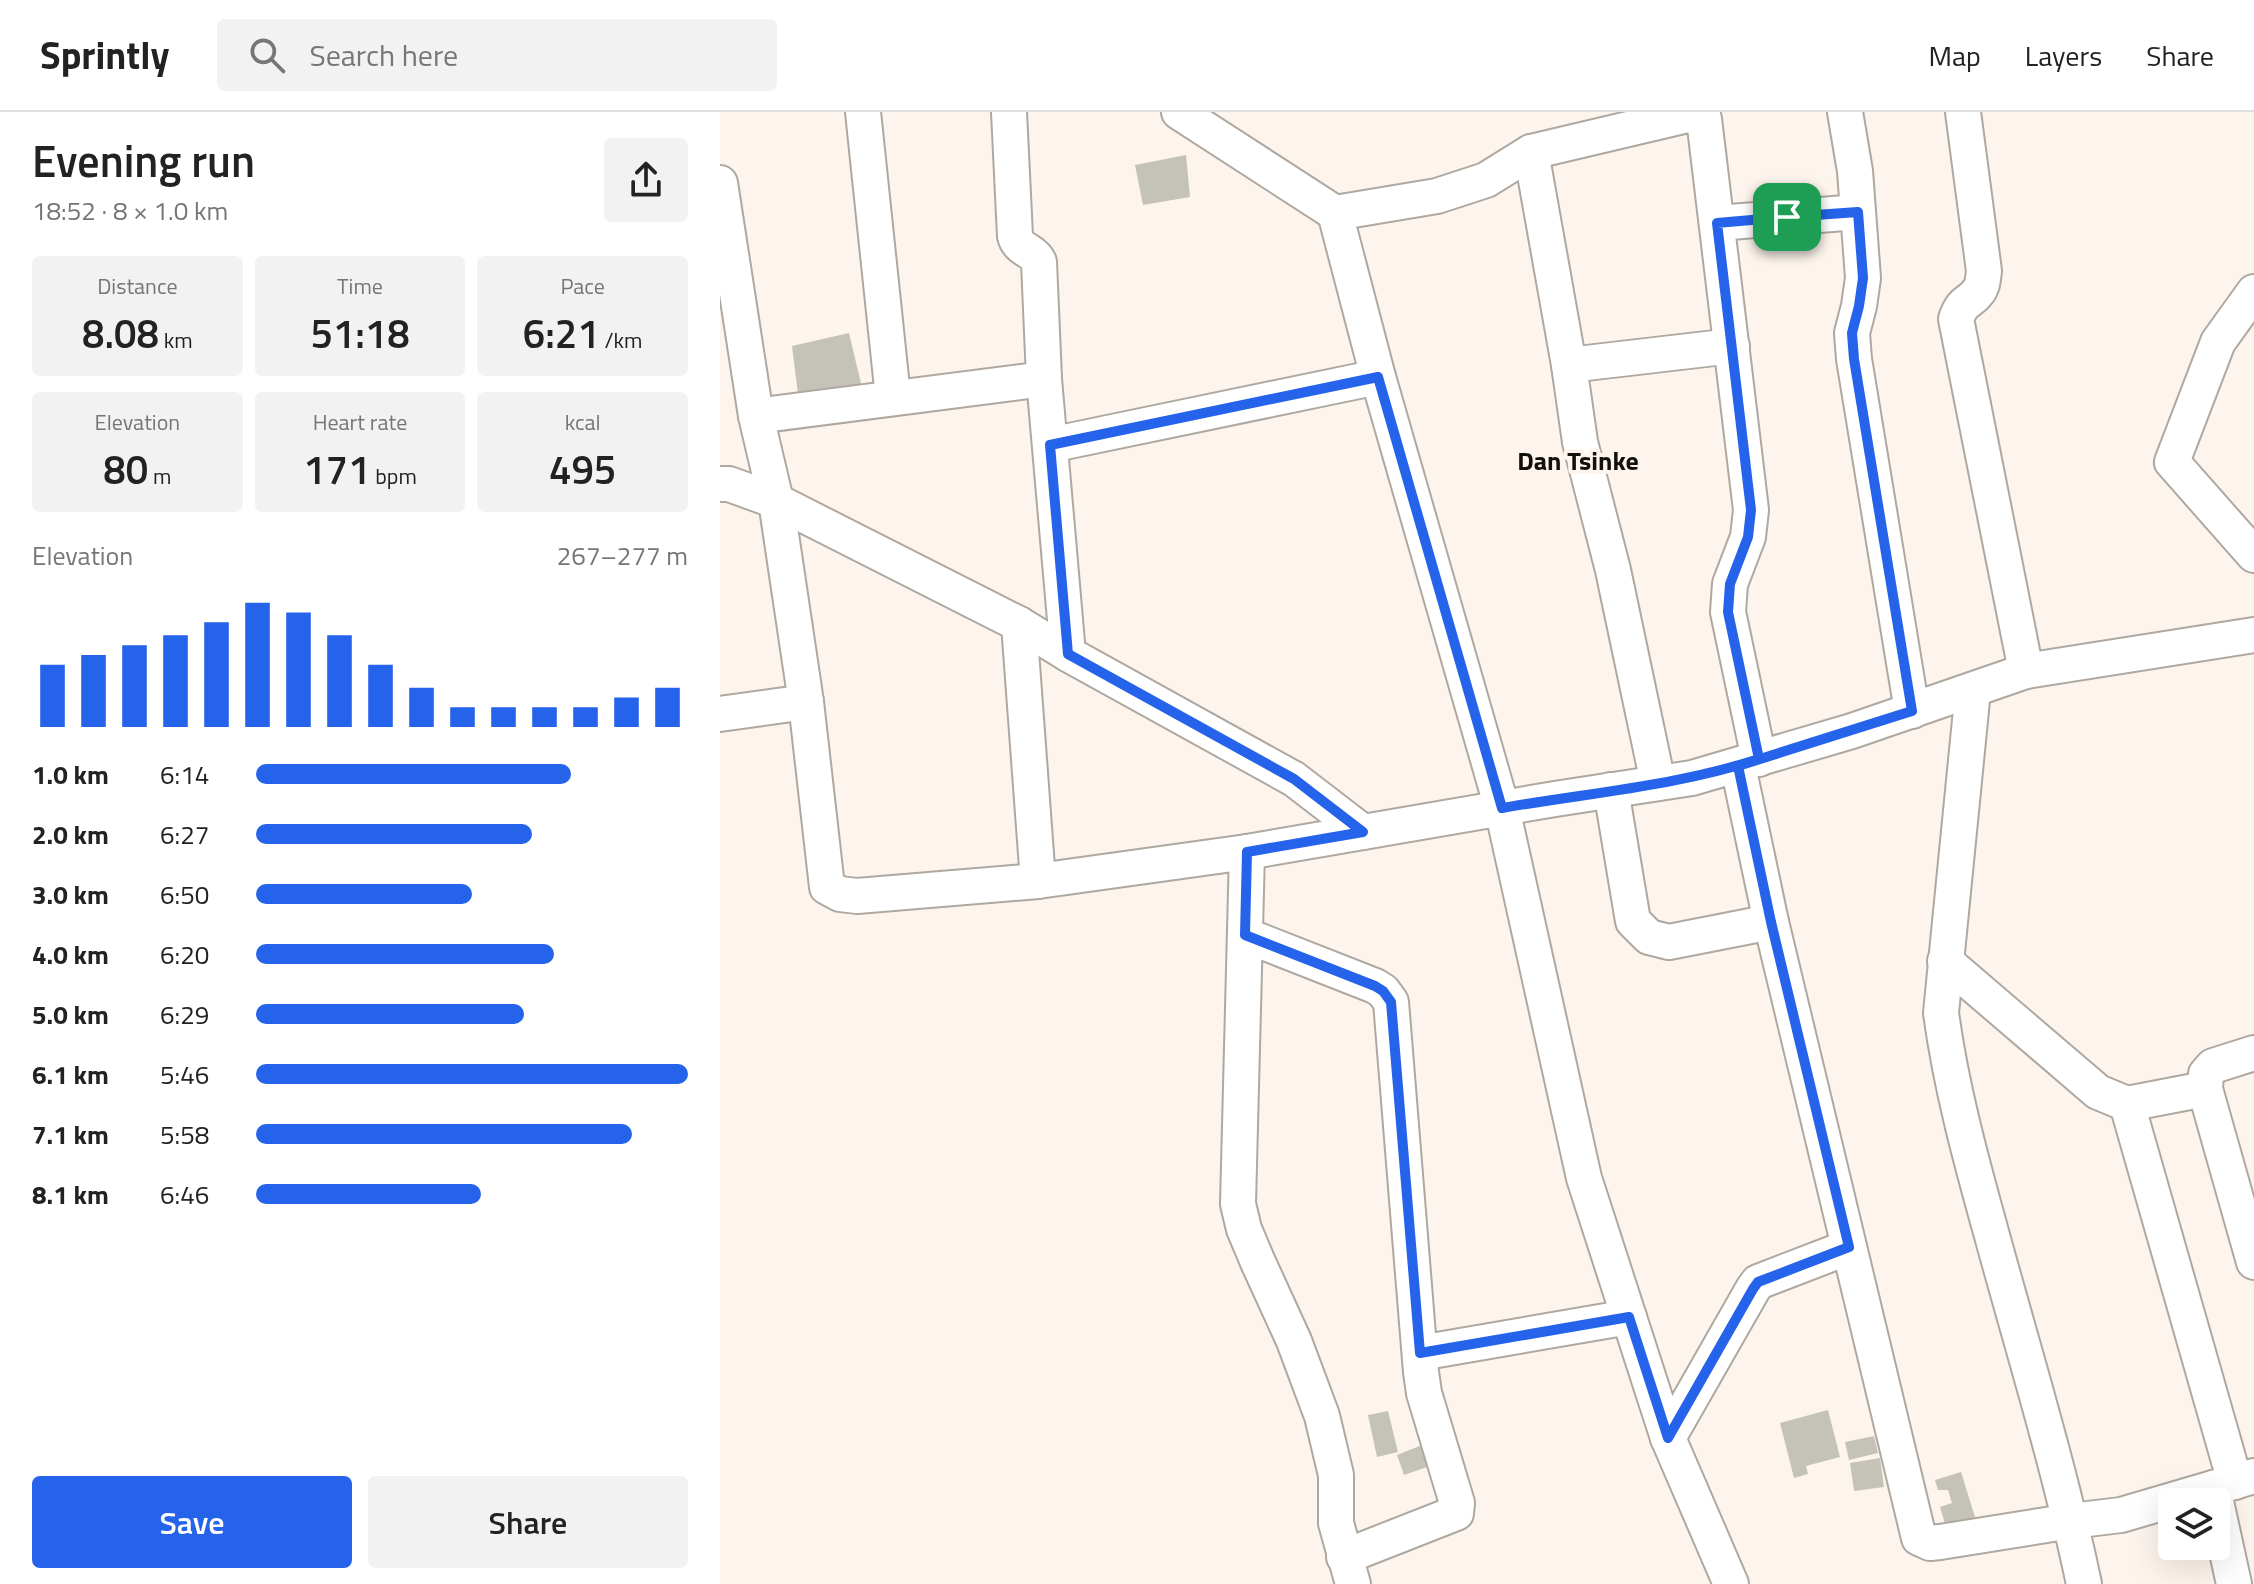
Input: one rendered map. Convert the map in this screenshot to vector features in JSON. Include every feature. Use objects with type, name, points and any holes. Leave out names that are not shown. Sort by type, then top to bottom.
[{"type":"street","points":[[863,112],[893,397]]},
{"type":"street","points":[[1009,112],[1015,236],[1020,246],[1037,257],[1039,262],[1044,379],[1068,654]]},
{"type":"street","points":[[1179,112],[1335,213],[1437,196],[1486,180],[1531,152],[1692,114],[1704,119],[1751,510],[1748,537],[1730,584],[1728,612],[1771,922],[1919,1538],[1930,1543],[1940,1542],[2121,1515],[2234,1482]]},
{"type":"street","points":[[1845,112],[1855,171],[1863,278],[1852,333],[1854,359],[1912,711]]},
{"type":"street","points":[[1963,112],[1984,271],[1983,284],[1978,293],[1964,302],[1956,319],[2026,671]]},
{"type":"street","points":[[1531,152],[1580,442],[1613,570],[1658,783]]},
{"type":"street","points":[[722,204],[756,416],[776,501],[806,702],[827,887],[840,894],[857,896],[1038,881],[1247,852],[1692,778],[1912,711],[2026,671],[2254,635]]},
{"type":"street","points":[[1717,223],[1858,212]]},
{"type":"street","points":[[1335,213],[1378,377],[1502,808],[1584,1178],[1668,1438],[1731,1584]]},
{"type":"street","points":[[2254,292],[2218,342],[2172,462],[2254,555]]},
{"type":"street","points":[[1569,365],[1732,346]]},
{"type":"street","points":[[1050,445],[1378,377]]},
{"type":"street","points":[[756,416],[1044,379]]},
{"type":"street","points":[[720,484],[729,484],[776,501],[1019,624],[1294,779],[1363,832]]},
{"type":"street","points":[[1019,624],[1038,881]]},
{"type":"street","points":[[1973,690],[1941,1013],[1947,1062],[2071,1521],[2084,1584]]},
{"type":"street","points":[[720,714],[806,702]]},
{"type":"street","points":[[1611,790],[1633,921],[1649,937],[1669,942],[1771,922]]},
{"type":"street","points":[[1245,935],[1375,986],[1391,1002],[1424,1393],[1457,1503],[1456,1513],[1349,1571],[1336,1523],[1336,1475],[1322,1416],[1294,1341],[1244,1229],[1238,1204],[1247,852]]},
{"type":"street","points":[[1945,961],[2098,1092],[2127,1104],[2205,1089]]},
{"type":"street","points":[[2254,1053],[2213,1066],[2206,1074],[2205,1089],[2254,1262]]},
{"type":"street","points":[[2127,1104],[2234,1482],[2234,1584]]},
{"type":"street","points":[[2219,1144],[2254,1158]]},
{"type":"street","points":[[1668,1438],[1758,1282],[1849,1247]]},
{"type":"street","points":[[1420,1353],[1629,1317]]},
{"type":"building","points":[[1186,155],[1190,197],[1143,205],[1135,165]]},
{"type":"building","points":[[849,333],[864,396],[799,402],[792,346]]},
{"type":"building","points":[[1828,1410],[1840,1457],[1806,1466],[1808,1474],[1794,1478],[1780,1423]]},
{"type":"building","points":[[1388,1411],[1398,1452],[1377,1457],[1368,1415]]},
{"type":"building","points":[[1874,1436],[1878,1453],[1849,1460],[1845,1442]]},
{"type":"building","points":[[1422,1445],[1430,1466],[1404,1475],[1397,1455]]},
{"type":"building","points":[[1880,1458],[1884,1487],[1854,1491],[1850,1463]]},
{"type":"building","points":[[1961,1472],[1975,1517],[1946,1527],[1940,1507],[1952,1503],[1948,1490],[1938,1490],[1935,1480]]},
{"type":"district","name":"Dan Tsinke","points":[[1578,461]]},
{"type":"route","points":[[1787,217],[1717,223],[1751,510],[1748,537],[1730,584],[1728,612],[1759,759],[1738,766],[1692,778],[1502,808],[1378,377],[1050,445],[1068,654],[1294,779],[1363,832],[1247,852],[1245,935],[1375,986],[1391,1002],[1420,1353],[1629,1317],[1668,1438],[1758,1282],[1849,1247],[1771,922],[1738,766],[1912,711],[1854,359],[1852,333],[1863,278],[1858,212],[1787,217]]}]
